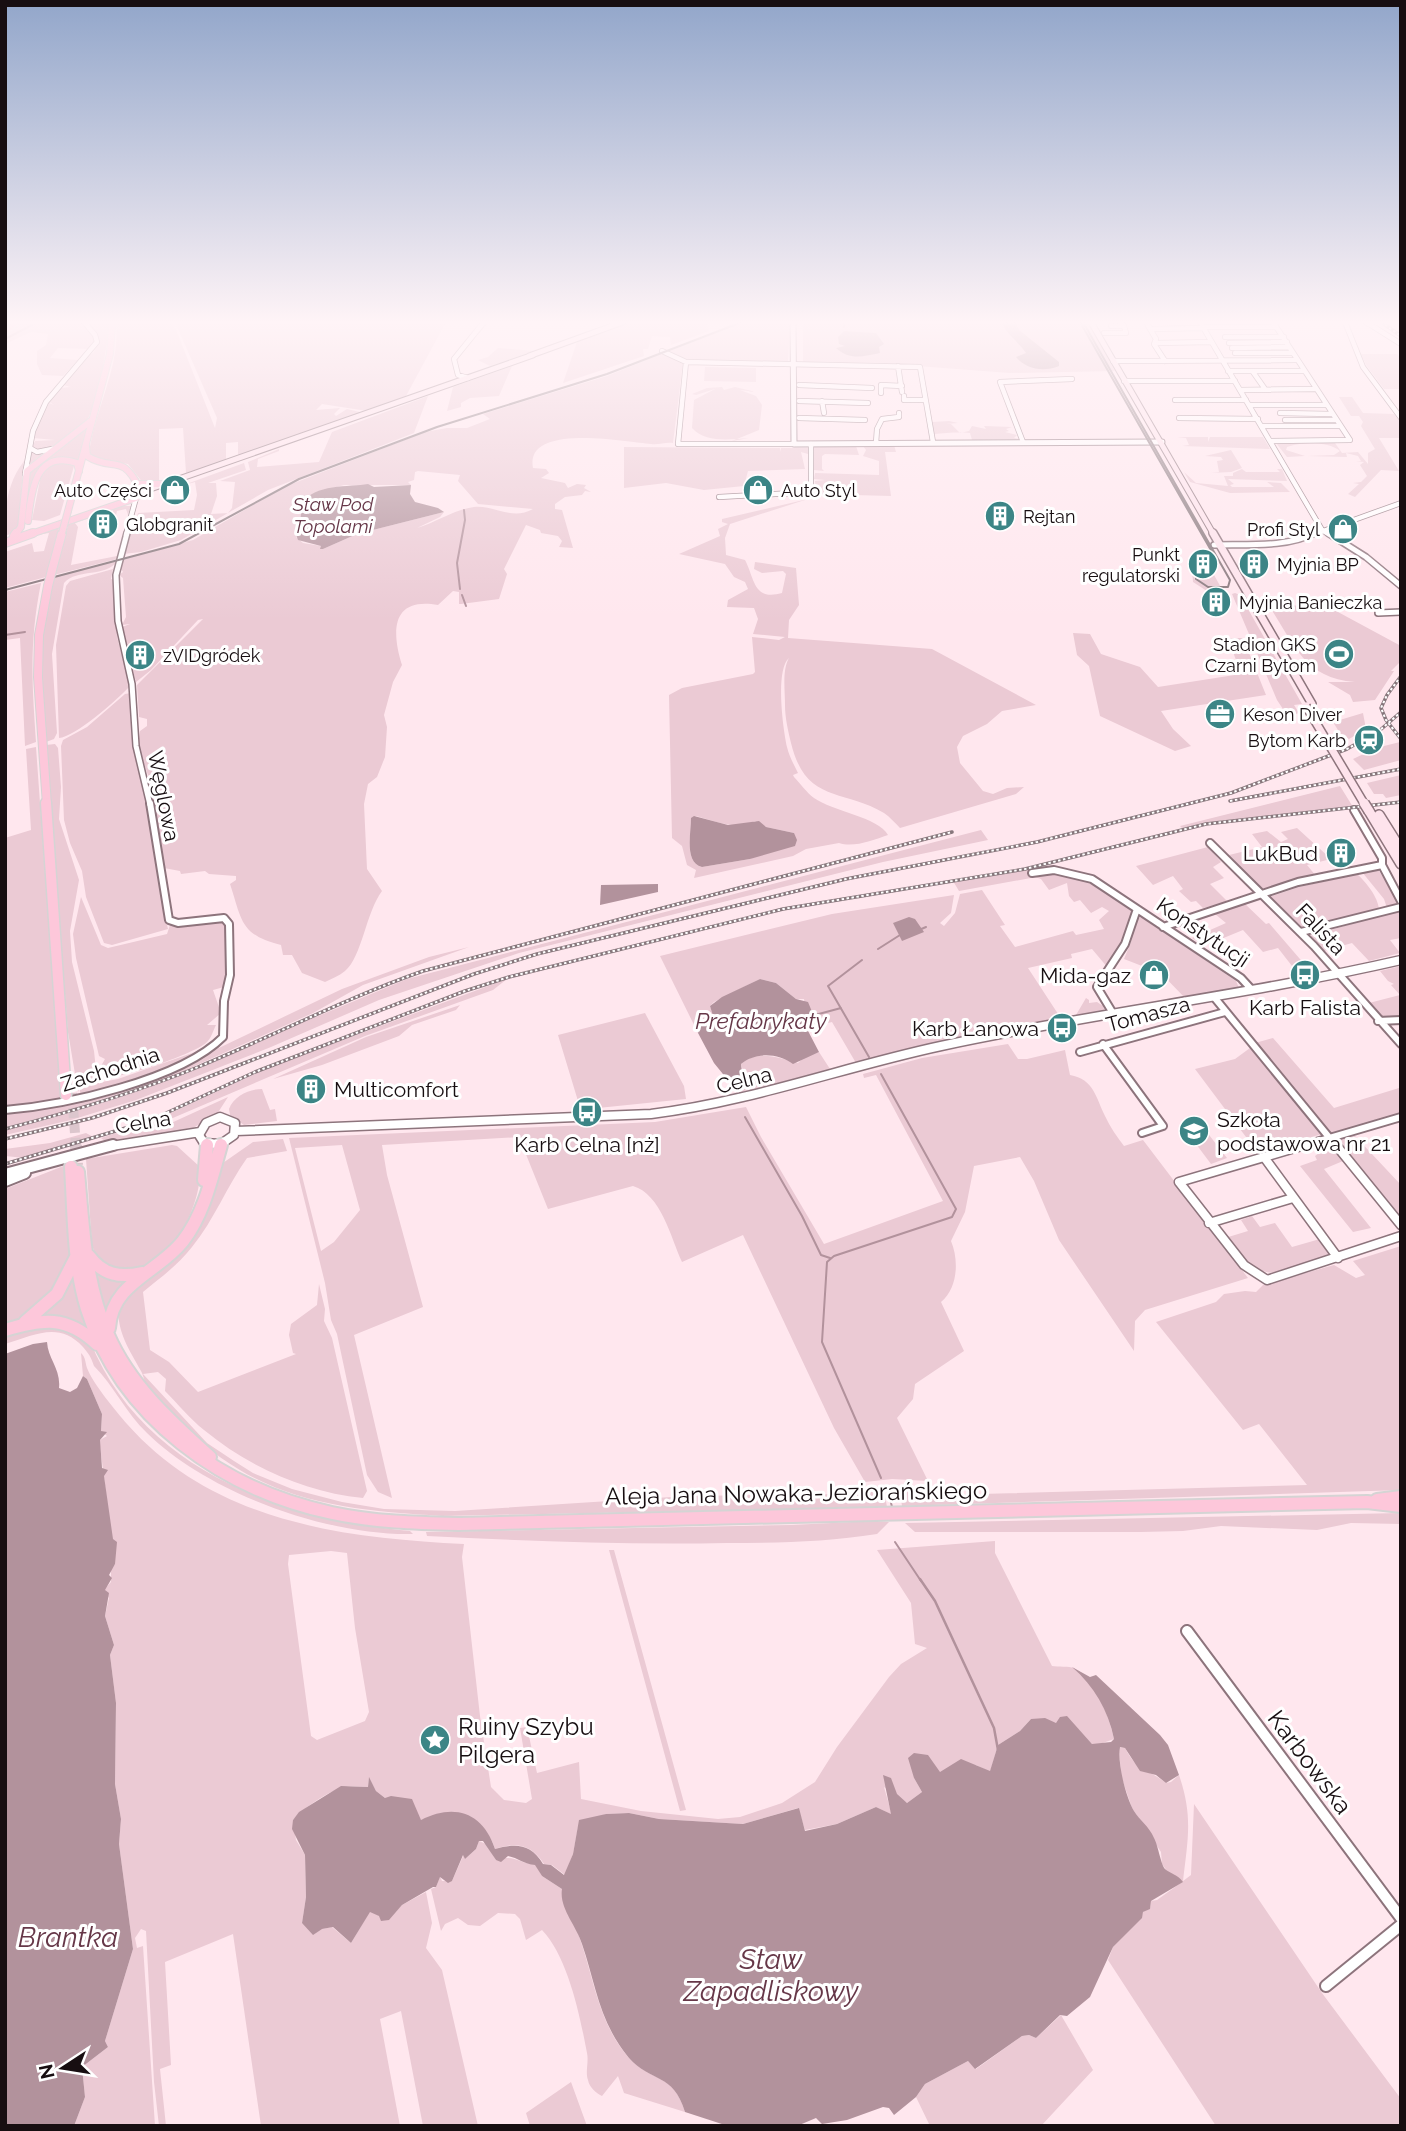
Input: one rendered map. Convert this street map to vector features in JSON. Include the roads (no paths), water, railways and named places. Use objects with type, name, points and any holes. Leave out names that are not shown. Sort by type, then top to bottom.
[{"type":"main road","points":[[24,529],[25,474],[32,465],[89,421]]},
{"type":"main road","points":[[69,1094],[37,658],[40,622],[48,586],[93,421]]},
{"type":"main road","points":[[24,529],[135,497],[347,421]]},
{"type":"main road","points":[[1147,421],[1309,705],[1400,857]]},
{"type":"main road","points":[[135,497],[288,443]]},
{"type":"main road","points":[[86,446],[89,458],[130,467],[140,489],[135,497]]},
{"type":"main road","points":[[14,538],[29,520],[38,474],[43,465],[53,460],[70,459],[77,463],[79,471]]},
{"type":"main road","points":[[77,481],[90,468],[111,463]]},
{"type":"main road","points":[[136,481],[152,486],[168,484]]},
{"type":"main road","points":[[5,541],[41,531],[120,501]]},
{"type":"main road","points":[[29,520],[38,524],[55,522]]},
{"type":"main road","points":[[24,529],[41,531]]},
{"type":"main road","points":[[204,1193],[207,1145]]},
{"type":"main road","points":[[107,1346],[108,1317],[113,1302],[128,1285],[148,1272],[182,1242],[198,1214],[221,1145]]},
{"type":"main road","name":"Aleja Jana Nowaka-Jeziorańskiego","points":[[74,1166],[87,1308],[132,1396],[170,1437],[234,1477],[316,1510],[368,1519],[460,1524],[1367,1502],[1401,1497]]},
{"type":"main road","points":[[12,1328],[54,1300],[70,1277],[81,1253],[103,1272],[120,1276],[148,1272]]},
{"type":"main road","points":[[12,1328],[54,1321],[67,1322],[107,1346]]},
{"type":"main road","name":"Aleja Jana Nowaka-Jeziorańskiego","points":[[1367,1502],[1401,1506]]},
{"type":"street","points":[[25,474],[37,421]]},
{"type":"street","points":[[680,421],[678,444],[1159,442]]},
{"type":"street","points":[[794,444],[797,421]]},
{"type":"street","points":[[799,421],[800,439],[811,444]]},
{"type":"street","points":[[876,443],[881,421]]},
{"type":"street","points":[[929,421],[933,443]]},
{"type":"street","points":[[1015,421],[1023,442]]},
{"type":"street","points":[[1260,421],[1322,530],[1366,557],[1401,586]]},
{"type":"street","points":[[1285,421],[1298,441]]},
{"type":"street","points":[[1271,441],[1350,440],[1337,421]]},
{"type":"street","points":[[1262,426],[1340,426]]},
{"type":"street","points":[[719,497],[811,492],[811,444]]},
{"type":"street","points":[[30,448],[39,452],[52,449]]},
{"type":"street","name":"Węglowa","points":[[135,497],[115,586],[119,635],[133,687],[136,746],[146,780],[169,920],[178,923],[224,918],[229,924],[229,985],[224,1001],[225,1026],[219,1044]]},
{"type":"street","points":[[1217,545],[1304,539],[1322,530],[1401,503]]},
{"type":"street","points":[[1378,613],[1401,612]]},
{"type":"street","points":[[1354,810],[1382,858],[1381,865],[1401,901]]},
{"type":"street","name":"Falista","points":[[1210,843],[1301,932],[1378,1021],[1399,1040]]},
{"type":"street","points":[[1163,927],[1298,882],[1381,865]]},
{"type":"street","name":"Konstytucji","points":[[1032,873],[1054,870],[1082,875],[1241,978],[1252,990],[1338,975],[1401,960]]},
{"type":"street","points":[[1301,932],[1401,908]]},
{"type":"street","points":[[1114,1015],[1097,988],[1125,944],[1137,909]]},
{"type":"street","name":"Celna","points":[[236,1131],[683,1111],[745,1099],[921,1050],[1252,990]]},
{"type":"street","points":[[1214,997],[1401,1225]]},
{"type":"street","name":"Tomasza","points":[[1080,1052],[1225,1012]]},
{"type":"street","points":[[1378,1021],[1401,1020]]},
{"type":"street","name":"Zachodnia","points":[[5,1110],[43,1107],[104,1092],[198,1057],[219,1044]]},
{"type":"street","points":[[1103,1044],[1163,1126],[1142,1133]]},
{"type":"street","points":[[220,1117],[232,1121],[236,1131],[230,1140],[221,1145],[207,1145],[200,1138],[200,1132],[207,1122],[220,1117]]},
{"type":"street","points":[[1401,1117],[1179,1182],[1244,1265],[1267,1280],[1401,1236]]},
{"type":"street","name":"Celna","points":[[5,1174],[92,1149],[152,1137],[200,1132]]},
{"type":"street","name":"Celna","points":[[5,1181],[92,1149]]},
{"type":"street","points":[[1264,1157],[1338,1258]]},
{"type":"street","points":[[1209,1223],[1293,1198]]},
{"type":"street","name":"Karbowska","points":[[1187,1631],[1401,1918]]},
{"type":"street","points":[[1326,1986],[1401,1925]]},
{"type":"water","name":"Staw Pod Topolami","points":[[368,484],[374,487],[411,485],[410,494],[415,502],[444,512],[357,534],[323,549],[320,549],[321,546],[298,540],[295,532],[303,503],[308,497],[323,489]]},
{"type":"water","points":[[694,816],[728,825],[759,821],[766,827],[794,833],[797,840],[795,846],[750,859],[702,867],[696,864],[691,854],[691,818]]},
{"type":"water","points":[[658,884],[658,892],[600,905],[601,885]]},
{"type":"water","points":[[909,917],[915,919],[924,932],[902,941],[893,923]]},
{"type":"water","name":"Prefabrykaty","points":[[760,979],[776,983],[796,999],[808,1002],[815,1019],[807,1029],[819,1052],[793,1064],[774,1056],[753,1057],[741,1064],[743,1080],[731,1084],[714,1063],[698,1033],[702,1024],[712,1025],[715,1022],[710,1006],[722,997]]},
{"type":"water","name":"Brantka","points":[[47,1342],[58,1375],[59,1388],[70,1392],[77,1388],[83,1376],[87,1379],[102,1414],[101,1431],[107,1432],[100,1440],[102,1468],[108,1470],[104,1476],[113,1539],[117,1542],[115,1564],[109,1575],[112,1578],[105,1590],[109,1593],[105,1616],[114,1645],[110,1655],[116,1703],[115,1784],[121,1819],[119,1844],[133,1949],[105,2041],[108,2047],[82,2067],[85,2097],[74,2126],[5,2126],[5,1354]]},
{"type":"water","name":"Staw Zapadliskowy","points":[[1072,1667],[1090,1677],[1096,1675],[1168,1745],[1179,1775],[1166,1783],[1156,1775],[1140,1771],[1125,1748],[1120,1747],[1120,1762],[1125,1789],[1134,1811],[1152,1834],[1165,1869],[1183,1882],[1151,1901],[1150,1909],[1143,1912],[1142,1918],[1113,1947],[1090,1997],[1067,2016],[1060,2015],[1036,2038],[1022,2036],[975,2069],[968,2061],[925,2084],[916,2097],[894,2115],[889,2108],[883,2107],[847,2120],[822,2124],[816,2118],[797,2126],[728,2126],[685,2112],[674,2090],[661,2079],[637,2066],[611,2031],[582,1944],[565,1910],[562,1889],[542,1876],[535,1865],[508,1856],[501,1862],[496,1860],[483,1841],[479,1841],[476,1849],[465,1859],[463,1855],[452,1881],[448,1883],[440,1877],[436,1887],[402,1905],[389,1920],[381,1921],[379,1916],[370,1912],[351,1943],[333,1927],[322,1929],[313,1935],[302,1923],[306,1897],[305,1855],[292,1829],[293,1820],[299,1812],[341,1786],[368,1787],[369,1777],[376,1791],[385,1798],[391,1796],[412,1799],[421,1820],[445,1812],[466,1814],[483,1826],[495,1849],[516,1846],[528,1849],[543,1864],[551,1865],[564,1875],[573,1854],[579,1820],[606,1814],[629,1813],[659,1819],[743,1824],[799,1808],[805,1831],[837,1824],[876,1807],[891,1814],[883,1775],[891,1778],[897,1794],[907,1803],[922,1792],[908,1758],[914,1753],[928,1755],[940,1772],[961,1759],[990,1771],[998,1745],[1020,1731],[1031,1719],[1045,1718],[1056,1723],[1060,1717],[1067,1716],[1092,1744],[1111,1742],[1114,1739],[1104,1708],[1087,1682]]},
{"type":"waterway","points":[[460,589],[457,563],[465,520],[464,510]]},
{"type":"waterway","points":[[462,595],[466,606]]},
{"type":"waterway","points":[[5,635],[25,632]]},
{"type":"waterway","points":[[919,930],[926,927]]},
{"type":"waterway","points":[[878,949],[900,935]]},
{"type":"waterway","points":[[841,1008],[828,986],[862,960]]},
{"type":"waterway","points":[[815,1015],[841,1008]]},
{"type":"waterway","points":[[841,1008],[869,1057]]},
{"type":"waterway","points":[[881,1074],[956,1209],[952,1217],[834,1256],[827,1262],[822,1342],[881,1478]]},
{"type":"waterway","points":[[745,1117],[802,1216],[821,1255],[830,1258]]},
{"type":"waterway","points":[[888,1490],[892,1507]]},
{"type":"waterway","points":[[895,1542],[921,1581]]},
{"type":"waterway","points":[[920,1579],[935,1601],[994,1728],[998,1750]]},
{"type":"tunnel","points":[[72,1093],[76,1147]]},
{"type":"tunnel","points":[[76,1145],[77,1165]]},
{"type":"tram line","points":[[5,590],[179,544],[299,479],[455,421]]},
{"type":"tram line","points":[[1137,421],[1216,559],[1213,566],[1196,571],[1196,579],[1208,587],[1228,587],[1230,580],[1140,421]]},
{"type":"railway","points":[[1388,723],[1381,708],[1401,676]]},
{"type":"railway","points":[[1388,723],[1401,712]]},
{"type":"railway","points":[[5,1139],[92,1118],[167,1093],[474,974],[537,954],[846,879],[1037,842],[1231,793],[1347,749],[1388,723]]},
{"type":"railway","points":[[1388,723],[1401,739]]},
{"type":"railway","points":[[1230,801],[1401,769]]},
{"type":"railway","points":[[5,1164],[149,1121],[255,1072],[465,991],[509,977],[783,909],[1025,869],[1206,824],[1401,802]]},
{"type":"railway","points":[[5,1129],[102,1101],[174,1076],[423,971],[952,832]]},
{"type":"place","name":"Auto Części","points":[[175,490]]},
{"type":"place","name":"Auto Styl","points":[[758,490]]},
{"type":"place","name":"Rejtan","points":[[1000,516]]},
{"type":"place","name":"Globgranit","points":[[103,524]]},
{"type":"place","name":"Profi Styl","points":[[1343,529]]},
{"type":"place","name":"Punkt regulatorski","points":[[1203,564]]},
{"type":"place","name":"Myjnia BP","points":[[1254,564]]},
{"type":"place","name":"Myjnia Banieczka","points":[[1216,602]]},
{"type":"place","name":"Stadion GKS Czarni Bytom","points":[[1339,654]]},
{"type":"place","name":"zVIDgródek","points":[[140,655]]},
{"type":"place","name":"Keson Diver","points":[[1220,714]]},
{"type":"place","name":"Bytom Karb","points":[[1369,740]]},
{"type":"place","name":"LukBud","points":[[1341,853]]},
{"type":"place","name":"Mida-gaz","points":[[1154,975]]},
{"type":"place","name":"Karb Falista","points":[[1305,975]]},
{"type":"place","name":"Karb Łanowa","points":[[1062,1028]]},
{"type":"place","name":"Multicomfort","points":[[311,1089]]},
{"type":"place","name":"Karb Celna [nż]","points":[[587,1112]]},
{"type":"place","name":"Szkoła podstawowa nr 21","points":[[1194,1131]]},
{"type":"place","name":"Ruiny Szybu Pilgera","points":[[435,1740]]}]
